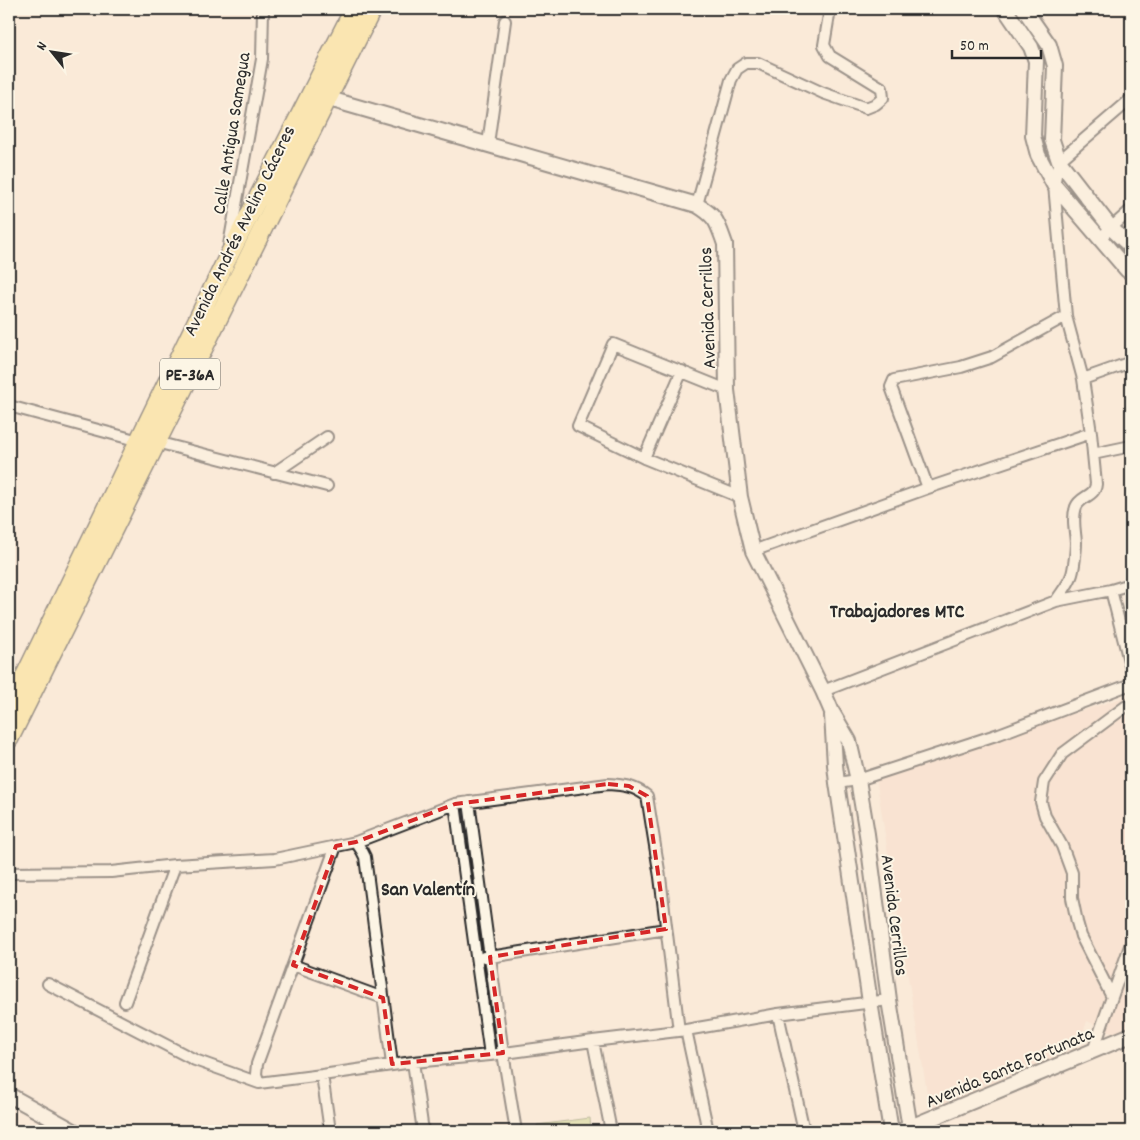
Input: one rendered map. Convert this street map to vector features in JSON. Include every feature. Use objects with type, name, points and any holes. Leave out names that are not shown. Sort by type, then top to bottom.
[{"type":"highway","name":"Avenida Andrés Avelino Cáceres","points":[[9,709],[148,442],[363,11]]},
{"type":"highway","name":"Avenida Andrés Avelino Cáceres","points":[[9,739],[148,442],[226,263],[319,96]]},
{"type":"street","name":"Calle Antigua Samegua","points":[[226,263],[262,59],[262,9]]},
{"type":"street","points":[[697,204],[731,80],[736,69],[746,63],[758,63],[823,93],[866,108],[876,104],[883,98],[882,88],[830,56],[824,45],[830,9]]},
{"type":"street","points":[[1005,9],[1031,47],[1036,62],[1033,136],[1038,156],[1054,185],[1127,270],[1131,272]]},
{"type":"street","points":[[1024,9],[1049,45],[1055,66],[1052,140],[1059,161],[1111,228],[1131,247]]},
{"type":"street","points":[[488,144],[505,21]]},
{"type":"street","name":"Avenida Cerrillos","points":[[319,96],[697,204],[710,213],[718,224],[725,244],[727,390],[740,497],[753,551],[832,712],[849,741],[867,834],[906,1129]]},
{"type":"street","points":[[1056,601],[1072,576],[1076,545],[1074,521],[1077,505],[1082,498],[1096,488],[1091,433],[1083,379],[1066,316],[1054,185],[1059,161],[1131,99]]},
{"type":"street","points":[[1100,238],[1131,210]]},
{"type":"street","points":[[928,488],[891,387],[894,380],[961,367],[992,357],[1066,316]]},
{"type":"street","points":[[727,390],[613,344],[578,426],[644,458],[740,497]]},
{"type":"street","points":[[1083,379],[1131,362]]},
{"type":"street","points":[[644,458],[682,371]]},
{"type":"street","points":[[9,406],[327,486]]},
{"type":"street","points":[[753,551],[928,488],[1091,433]]},
{"type":"street","points":[[274,472],[327,437]]},
{"type":"street","points":[[1093,454],[1131,446]]},
{"type":"street","points":[[823,691],[1056,601],[1131,584]]},
{"type":"street","points":[[1111,590],[1131,669]]},
{"type":"street","points":[[837,783],[858,780],[999,734],[1131,684]]},
{"type":"street","points":[[1112,997],[1081,936],[1072,898],[1072,873],[1062,846],[1045,816],[1041,802],[1044,782],[1062,754],[1131,704]]},
{"type":"street","name":"Avenida Cerrillos","points":[[832,712],[837,783],[891,1131]]},
{"type":"street","points":[[9,873],[111,872],[174,865],[274,859],[356,842],[455,804],[608,784],[628,786],[647,796],[683,1031],[708,1131]]},
{"type":"street","points":[[469,802],[503,1052],[516,1131]]},
{"type":"street","points":[[455,804],[490,1055]]},
{"type":"street","points":[[356,842],[365,857],[392,1064]]},
{"type":"street","points":[[258,1083],[256,1074],[257,1064],[336,846]]},
{"type":"street","points":[[125,1002],[174,865]]},
{"type":"street","points":[[476,956],[490,957],[666,929]]},
{"type":"street","points":[[1093,1051],[1131,943]]},
{"type":"street","points":[[293,964],[383,998]]},
{"type":"street","points":[[48,984],[195,1060],[258,1083],[392,1064],[490,1055],[593,1040],[683,1031],[778,1014],[889,1000]]},
{"type":"street","points":[[778,1014],[804,1131]]},
{"type":"street","name":"Avenida Santa Fortunata","points":[[906,1129],[1131,1035]]},
{"type":"street","points":[[593,1040],[611,1131]]},
{"type":"street","points":[[413,1062],[423,1131]]},
{"type":"street","points":[[322,1075],[330,1131]]},
{"type":"street","points":[[9,1095],[74,1131]]},
{"type":"highlighted area","points":[[608,784],[629,786],[647,796],[666,929],[490,957],[503,1053],[392,1064],[383,998],[293,965],[336,846],[356,842],[455,804]]},
{"type":"shaded area","points":[[1131,695],[1131,1027],[1115,1034],[1087,1021],[1078,1047],[930,1110],[876,777]]},
{"type":"green space","points":[[590,1118],[591,1131],[538,1131],[537,1125]]},
{"type":"district","name":"Trabajadores MTC","points":[[897,610]]},
{"type":"district","name":"San Valentín","points":[[428,888]]}]
